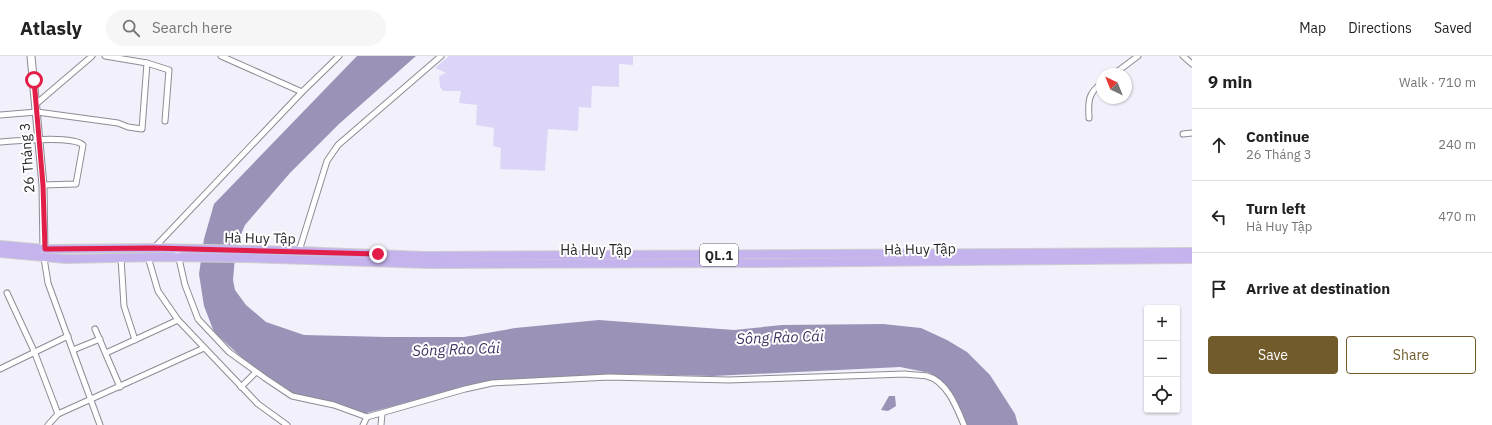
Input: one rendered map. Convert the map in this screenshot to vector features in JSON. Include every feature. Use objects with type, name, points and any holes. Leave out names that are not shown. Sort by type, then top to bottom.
[{"type":"main road","name":"Hà Huy Tập","points":[[0,245],[45,249],[154,248],[178,253],[194,254],[245,254],[429,264],[1192,259]]},
{"type":"main road","name":"Hà Huy Tập","points":[[245,254],[299,251],[425,256],[1192,252]]},
{"type":"main road","name":"Hà Huy Tập","points":[[0,253],[44,258],[121,258],[148,257],[178,253]]},
{"type":"street","name":"26 Tháng 3","points":[[32,56],[43,185],[44,258]]},
{"type":"street","points":[[36,104],[92,56]]},
{"type":"street","points":[[105,56],[147,63],[169,70],[165,121]]},
{"type":"street","points":[[221,56],[302,92]]},
{"type":"street","points":[[154,248],[302,92],[339,56]]},
{"type":"street","points":[[299,251],[327,161],[338,145],[441,56]]},
{"type":"street","points":[[1122,68],[1138,56]]},
{"type":"street","points":[[1183,56],[1192,64]]},
{"type":"street","points":[[0,115],[37,112],[118,123],[128,127],[142,129],[147,63]]},
{"type":"street","points":[[1089,118],[1090,95],[1096,89]]},
{"type":"street","points":[[1183,134],[1192,133]]},
{"type":"street","points":[[0,142],[39,139],[76,140],[83,145],[76,184],[43,185]]},
{"type":"street","points":[[178,253],[185,285],[198,319],[230,352],[256,372],[292,396],[334,405],[367,417],[382,414],[465,389],[492,383],[609,378],[722,380],[905,374],[927,376],[940,384],[949,395],[964,425]]},
{"type":"street","points":[[148,257],[158,291],[178,320],[258,404],[287,425]]},
{"type":"street","points":[[44,258],[48,283],[100,425]]},
{"type":"street","points":[[121,258],[124,306],[135,340]]},
{"type":"street","points":[[6,293],[34,351],[58,414]]},
{"type":"street","points":[[106,353],[178,320]]},
{"type":"street","points":[[95,329],[120,387]]},
{"type":"street","points":[[0,369],[34,351],[68,336]]},
{"type":"street","points":[[73,350],[100,339]]},
{"type":"street","points":[[50,424],[58,414],[204,348]]},
{"type":"street","points":[[241,387],[256,372]]},
{"type":"street","points":[[381,425],[382,414]]},
{"type":"street","points":[[363,425],[367,417]]},
{"type":"shaded area","points":[[449,56],[633,56],[633,65],[619,64],[619,87],[592,86],[591,108],[579,107],[578,131],[548,129],[545,171],[500,169],[501,148],[493,146],[494,128],[476,125],[477,105],[459,103],[461,91],[443,91],[440,87],[439,76],[446,73],[435,68]]},
{"type":"water","name":"Sông Rào Cái","points":[[357,56],[416,56],[339,124],[290,173],[245,225],[236,246],[233,280],[235,290],[246,305],[266,322],[304,335],[387,337],[464,337],[515,328],[599,320],[734,330],[782,325],[883,324],[921,328],[947,340],[967,352],[990,375],[1015,414],[1018,425],[967,425],[952,395],[930,373],[900,367],[713,376],[626,374],[548,380],[494,380],[363,414],[295,395],[252,367],[214,332],[204,306],[199,274],[204,239],[214,204]]},
{"type":"water","points":[[889,396],[895,396],[896,406],[888,411],[881,410]]},
{"type":"route","points":[[34,80],[43,185],[45,249],[84,250],[154,248],[177,250],[299,251],[378,254]]}]
